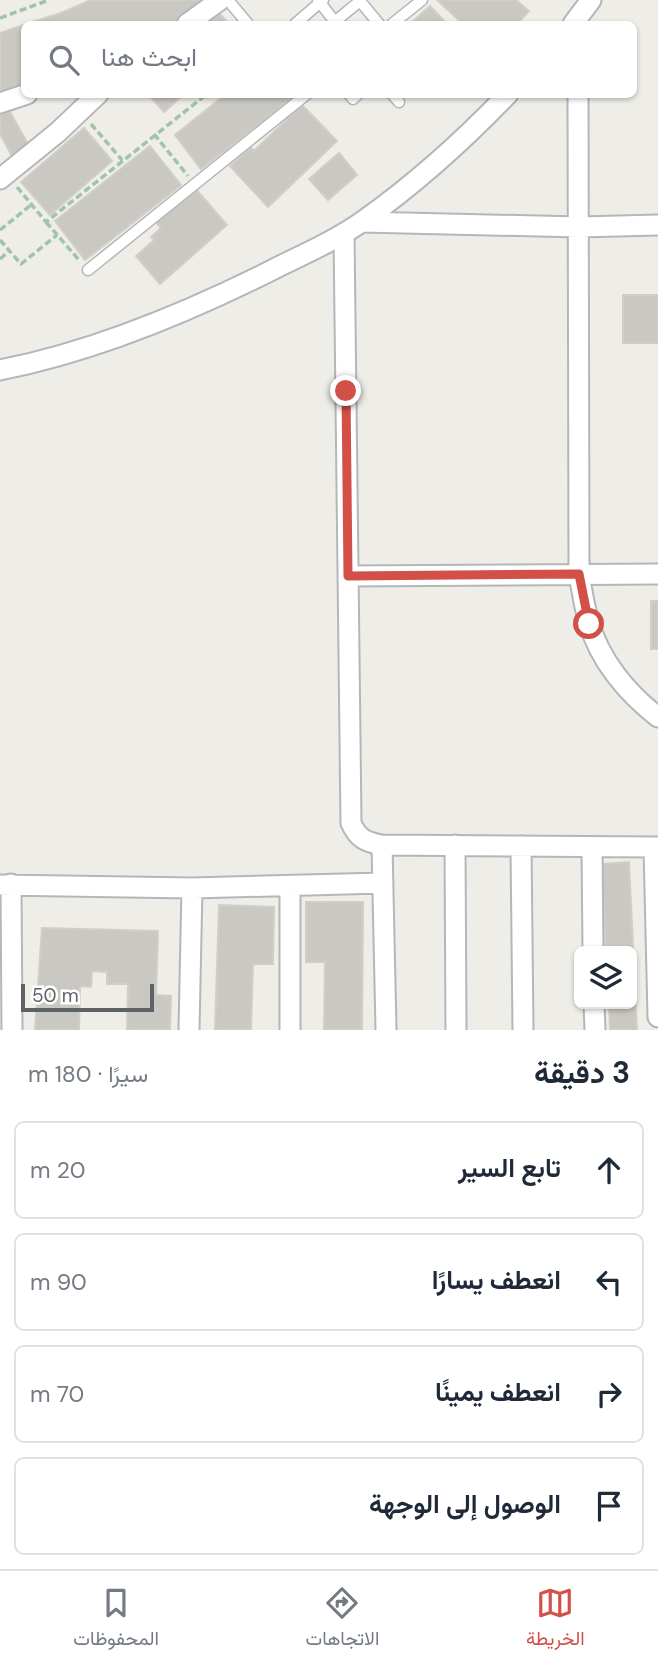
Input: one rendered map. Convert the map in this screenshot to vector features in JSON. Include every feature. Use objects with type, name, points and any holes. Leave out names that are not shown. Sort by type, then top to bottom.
[{"type":"street","points":[[191,21],[220,0]]},
{"type":"street","points":[[576,21],[591,0]]},
{"type":"street","points":[[0,103],[21,96]]},
{"type":"street","points":[[3,177],[94,98]]},
{"type":"street","points":[[0,370],[27,365],[133,331],[238,288],[344,233],[410,185],[504,98]]},
{"type":"street","points":[[578,98],[579,574],[589,624],[606,662],[642,705],[658,717]]},
{"type":"street","points":[[362,222],[579,227],[658,225]]},
{"type":"street","points":[[344,233],[351,823],[355,833],[364,842],[382,845],[656,847],[658,1017]]},
{"type":"street","points":[[348,576],[658,574]]},
{"type":"street","points":[[382,845],[386,1030]]},
{"type":"street","points":[[455,845],[456,1030]]},
{"type":"street","points":[[521,846],[523,1030]]},
{"type":"street","points":[[592,847],[593,946]]},
{"type":"street","points":[[12,1030],[6,885],[192,888],[383,883]]},
{"type":"street","points":[[290,886],[290,1030]]},
{"type":"street","points":[[189,1030],[192,888]]},
{"type":"street","points":[[594,1009],[595,1030]]},
{"type":"lane","points":[[228,0],[245,21]]},
{"type":"lane","points":[[396,21],[422,0]]},
{"type":"lane","points":[[298,21],[320,1],[333,21]]},
{"type":"lane","points":[[336,21],[360,1],[377,21]]},
{"type":"lane","points":[[88,270],[302,98]]},
{"type":"path","points":[[0,18],[50,0]]},
{"type":"path","points":[[46,222],[201,98]]},
{"type":"path","points":[[81,112],[122,160]]},
{"type":"path","points":[[154,134],[194,185]]},
{"type":"path","points":[[3,177],[88,270]]},
{"type":"path","points":[[0,230],[31,205]]},
{"type":"path","points":[[0,240],[21,264],[57,235]]},
{"type":"path","points":[[0,259],[9,251]]},
{"type":"building","points":[[91,0],[207,0],[174,21],[36,21]]},
{"type":"building","points":[[437,0],[516,0],[529,11],[520,21],[460,21]]},
{"type":"building","points":[[430,6],[444,21],[413,21]]},
{"type":"building","points":[[215,9],[226,21],[201,21]]},
{"type":"building","points":[[21,26],[21,89],[0,95],[0,33]]},
{"type":"building","points":[[152,98],[180,98],[164,112]]},
{"type":"building","points":[[221,98],[292,98],[201,169],[175,135]]},
{"type":"building","points":[[302,105],[337,141],[268,207],[230,166],[251,147],[254,151]]},
{"type":"building","points":[[9,110],[29,146],[12,156],[0,134],[0,115]]},
{"type":"building","points":[[84,128],[112,161],[50,215],[21,182]]},
{"type":"building","points":[[150,146],[181,185],[85,260],[55,221]]},
{"type":"building","points":[[339,153],[357,175],[328,200],[309,179]]},
{"type":"building","points":[[194,187],[227,225],[160,284],[136,256],[154,240],[151,237],[161,228],[154,220]]},
{"type":"building","points":[[623,295],[658,295],[658,343],[623,343]]},
{"type":"building","points":[[651,601],[658,601],[658,649],[651,649]]},
{"type":"building","points":[[629,862],[633,946],[606,946],[602,864]]},
{"type":"building","points":[[306,902],[363,902],[362,1030],[324,1030],[325,962],[306,962]]},
{"type":"building","points":[[219,905],[274,907],[273,964],[253,964],[251,1030],[215,1030]]},
{"type":"building","points":[[42,928],[158,931],[156,995],[171,996],[170,1030],[127,1030],[128,984],[107,984],[107,972],[92,971],[91,987],[80,986],[79,1030],[35,1030]]},
{"type":"building","points":[[609,1009],[636,1009],[637,1030],[610,1030]]},
{"type":"route","points":[[346,391],[348,576],[579,574],[589,624]]}]
